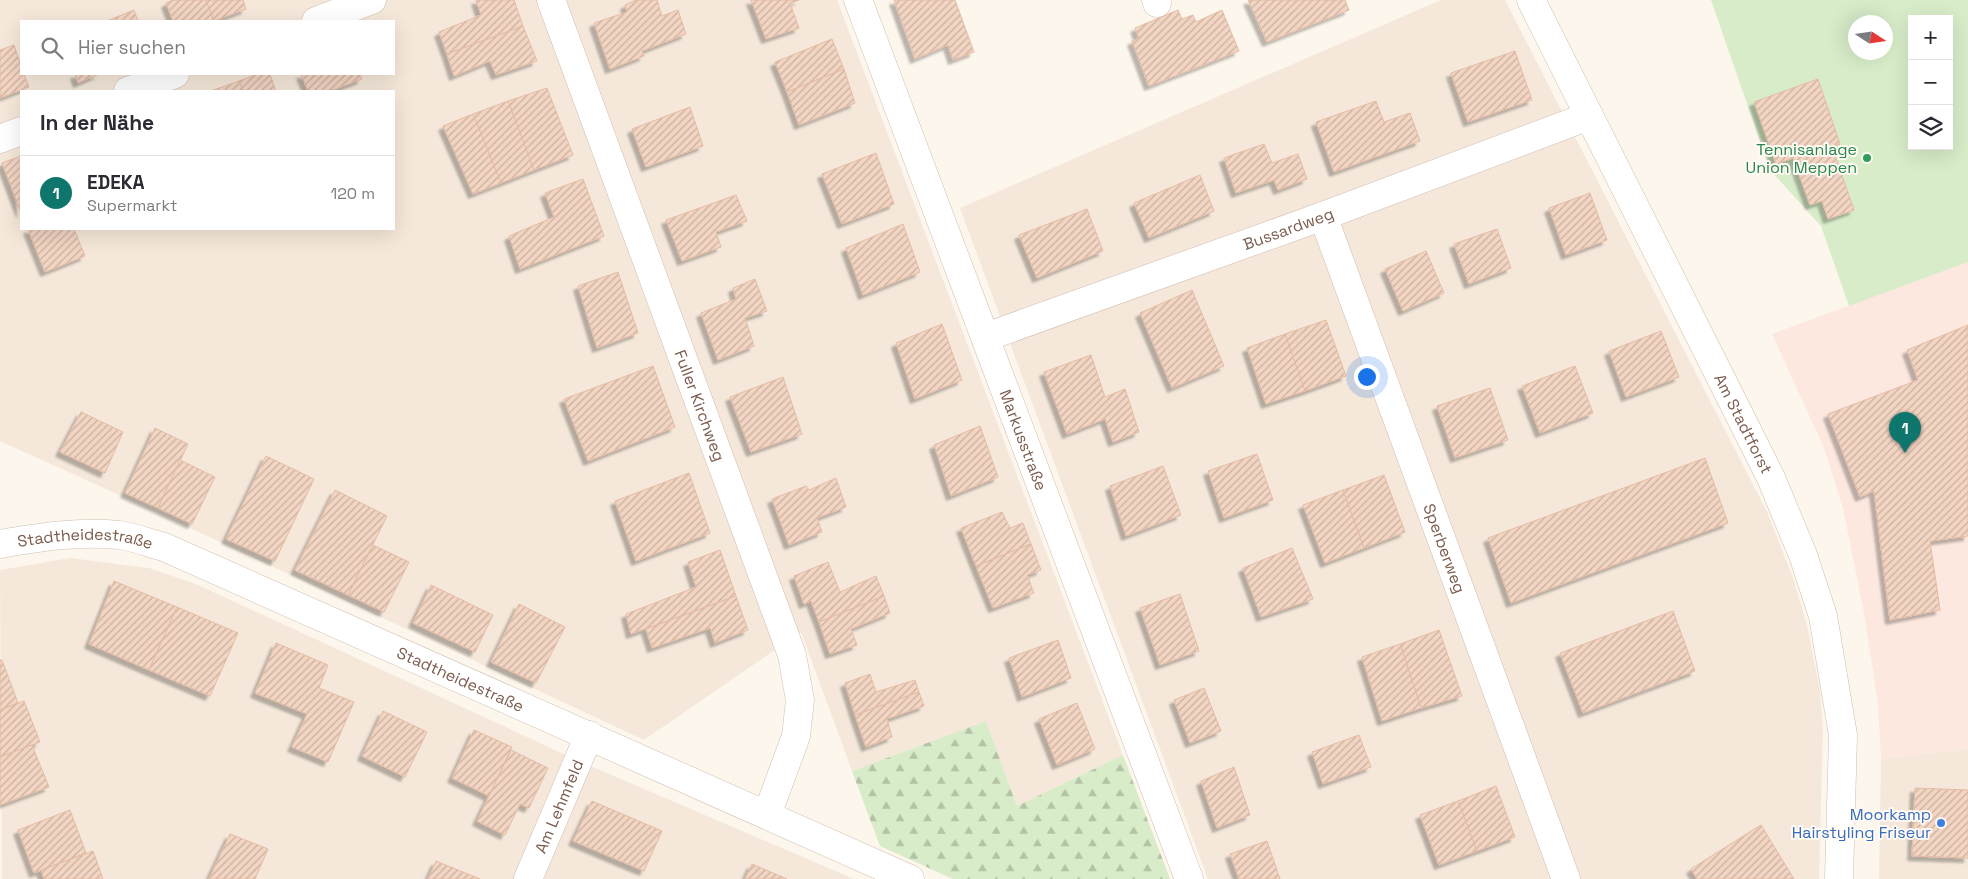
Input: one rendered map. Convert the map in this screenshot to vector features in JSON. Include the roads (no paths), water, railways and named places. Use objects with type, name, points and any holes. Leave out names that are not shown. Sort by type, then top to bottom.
[{"type":"street","points":[[319,20],[372,0]]},
{"type":"street","name":"Fuller Kirchweg","points":[[551,0],[792,655],[800,700],[796,736],[767,815]]},
{"type":"street","name":"Markusstraße","points":[[858,0],[1190,879]]},
{"type":"street","name":"Am Stadtforst","points":[[1532,0],[1770,478],[1806,564],[1823,616],[1843,735],[1839,879]]},
{"type":"street","points":[[131,90],[172,75]]},
{"type":"street","name":"Bussardweg","points":[[986,337],[1323,216],[1589,116]]},
{"type":"street","points":[[0,139],[20,131]]},
{"type":"street","name":"Sperberweg","points":[[1323,216],[1566,879]]},
{"type":"street","name":"Stadtheidestraße","points":[[0,544],[54,535],[94,534],[121,536],[164,547],[910,879]]},
{"type":"street","name":"Am Lehmfeld","points":[[528,879],[589,735]]},
{"type":"place","name":"Tennisanlage Union Meppen","points":[[1867,158]]},
{"type":"place","name":"EDEKA","points":[[1905,453]]},
{"type":"place","name":"Moorkamp Hairstyling Friseur","points":[[1941,823]]}]
